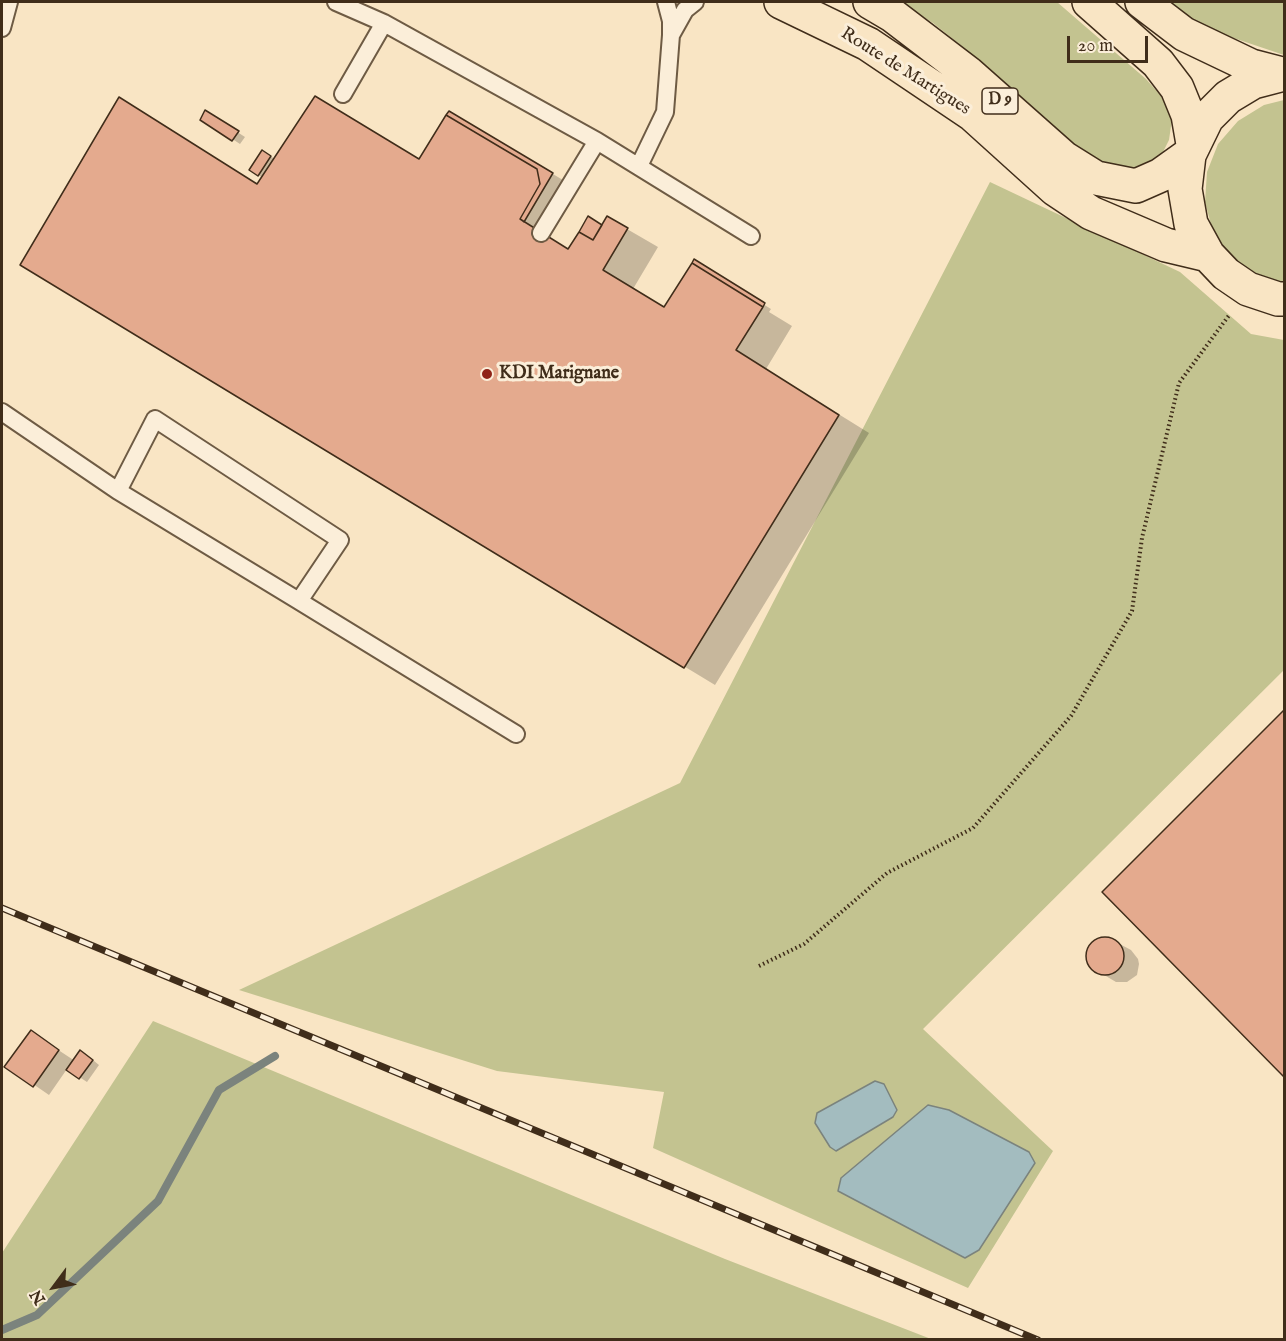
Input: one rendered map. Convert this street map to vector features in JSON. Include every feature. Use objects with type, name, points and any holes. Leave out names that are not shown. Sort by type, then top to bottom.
[{"type":"main road","name":"Route de Martigues","points":[[781,2],[868,44],[972,114],[1055,189],[1091,213],[1166,245],[1208,255]]},
{"type":"main road","points":[[1089,2],[1158,63],[1177,88],[1188,115],[1191,149],[1185,189],[1191,224],[1208,255],[1226,274],[1248,289],[1284,299]]},
{"type":"main road","points":[[1142,2],[1184,34],[1251,66],[1283,74]]},
{"type":"main road","name":"Route de Martigues","points":[[881,8],[968,73],[1064,158],[1096,178],[1136,186],[1161,175],[1191,149]]},
{"type":"main road","points":[[1191,149],[1207,118],[1228,97],[1253,82],[1283,74]]},
{"type":"lane","points":[[2,28],[9,2]]},
{"type":"lane","points":[[336,2],[384,23],[597,141],[751,236]]},
{"type":"lane","points":[[671,35],[685,10],[695,2]]},
{"type":"lane","points":[[855,2],[881,8]]},
{"type":"lane","points":[[639,166],[665,112],[671,35],[667,3]]},
{"type":"lane","points":[[343,94],[384,23]]},
{"type":"lane","points":[[541,232],[597,141]]},
{"type":"lane","points":[[2,412],[118,491],[516,734]]},
{"type":"lane","points":[[118,491],[155,419],[340,540],[299,601]]},
{"type":"path","points":[[759,966],[804,944],[887,873],[973,828],[1071,716],[1132,611],[1142,538],[1179,383],[1248,289]]},
{"type":"green space","points":[[899,2],[1057,2],[1146,79],[1161,96],[1172,119],[1169,140],[1160,158],[1143,169],[1120,171],[1100,163],[1085,154],[985,65],[933,23]]},
{"type":"green space","points":[[1167,2],[1284,2],[1284,55],[1201,27]]},
{"type":"green space","points":[[1284,100],[1284,286],[1254,276],[1230,257],[1213,232],[1205,202],[1207,172],[1218,144],[1238,121],[1264,105]]},
{"type":"green space","points":[[990,182],[1180,272],[1251,334],[1284,340],[1284,670],[923,1029],[1053,1151],[968,1288],[653,1148],[664,1092],[497,1071],[239,990],[680,783]]},
{"type":"green space","points":[[153,1021],[725,1259],[931,1339],[2,1339],[2,1253]]},
{"type":"water","points":[[875,1081],[884,1084],[897,1110],[893,1117],[836,1151],[830,1147],[815,1123],[817,1113]]},
{"type":"water","points":[[928,1105],[949,1110],[1029,1152],[1035,1163],[979,1250],[965,1258],[838,1191],[841,1178]]},
{"type":"building","name":"KDI Marignane","points":[[315,96],[419,159],[446,115],[537,169],[540,184],[520,219],[568,249],[579,232],[593,240],[607,216],[628,228],[603,270],[664,307],[692,263],[763,307],[736,350],[839,415],[684,668],[20,265],[119,97],[257,184]]},
{"type":"building","points":[[205,110],[239,131],[232,141],[200,120]]},
{"type":"building","points":[[449,111],[553,173],[524,222],[520,219],[540,184],[537,169],[446,115]]},
{"type":"building","points":[[262,150],[271,156],[258,176],[249,170]]},
{"type":"building","points":[[588,216],[602,225],[593,240],[579,232]]},
{"type":"building","points":[[694,259],[765,303],[763,307],[692,263]]},
{"type":"building","points":[[1284,710],[1284,1077],[1102,892]]},
{"type":"building","points":[[1105,937],[1118,943],[1124,956],[1118,969],[1105,975],[1092,969],[1086,956],[1092,943]]},
{"type":"building","points":[[31,1030],[59,1050],[33,1087],[4,1067]]},
{"type":"building","points":[[80,1050],[93,1060],[79,1079],[66,1070]]},
{"type":"waterway","points":[[2,1330],[37,1315],[158,1201],[219,1090],[275,1056]]},
{"type":"railway","points":[[2,908],[1038,1340]]},
{"type":"place","name":"KDI Marignane","points":[[487,374]]}]
